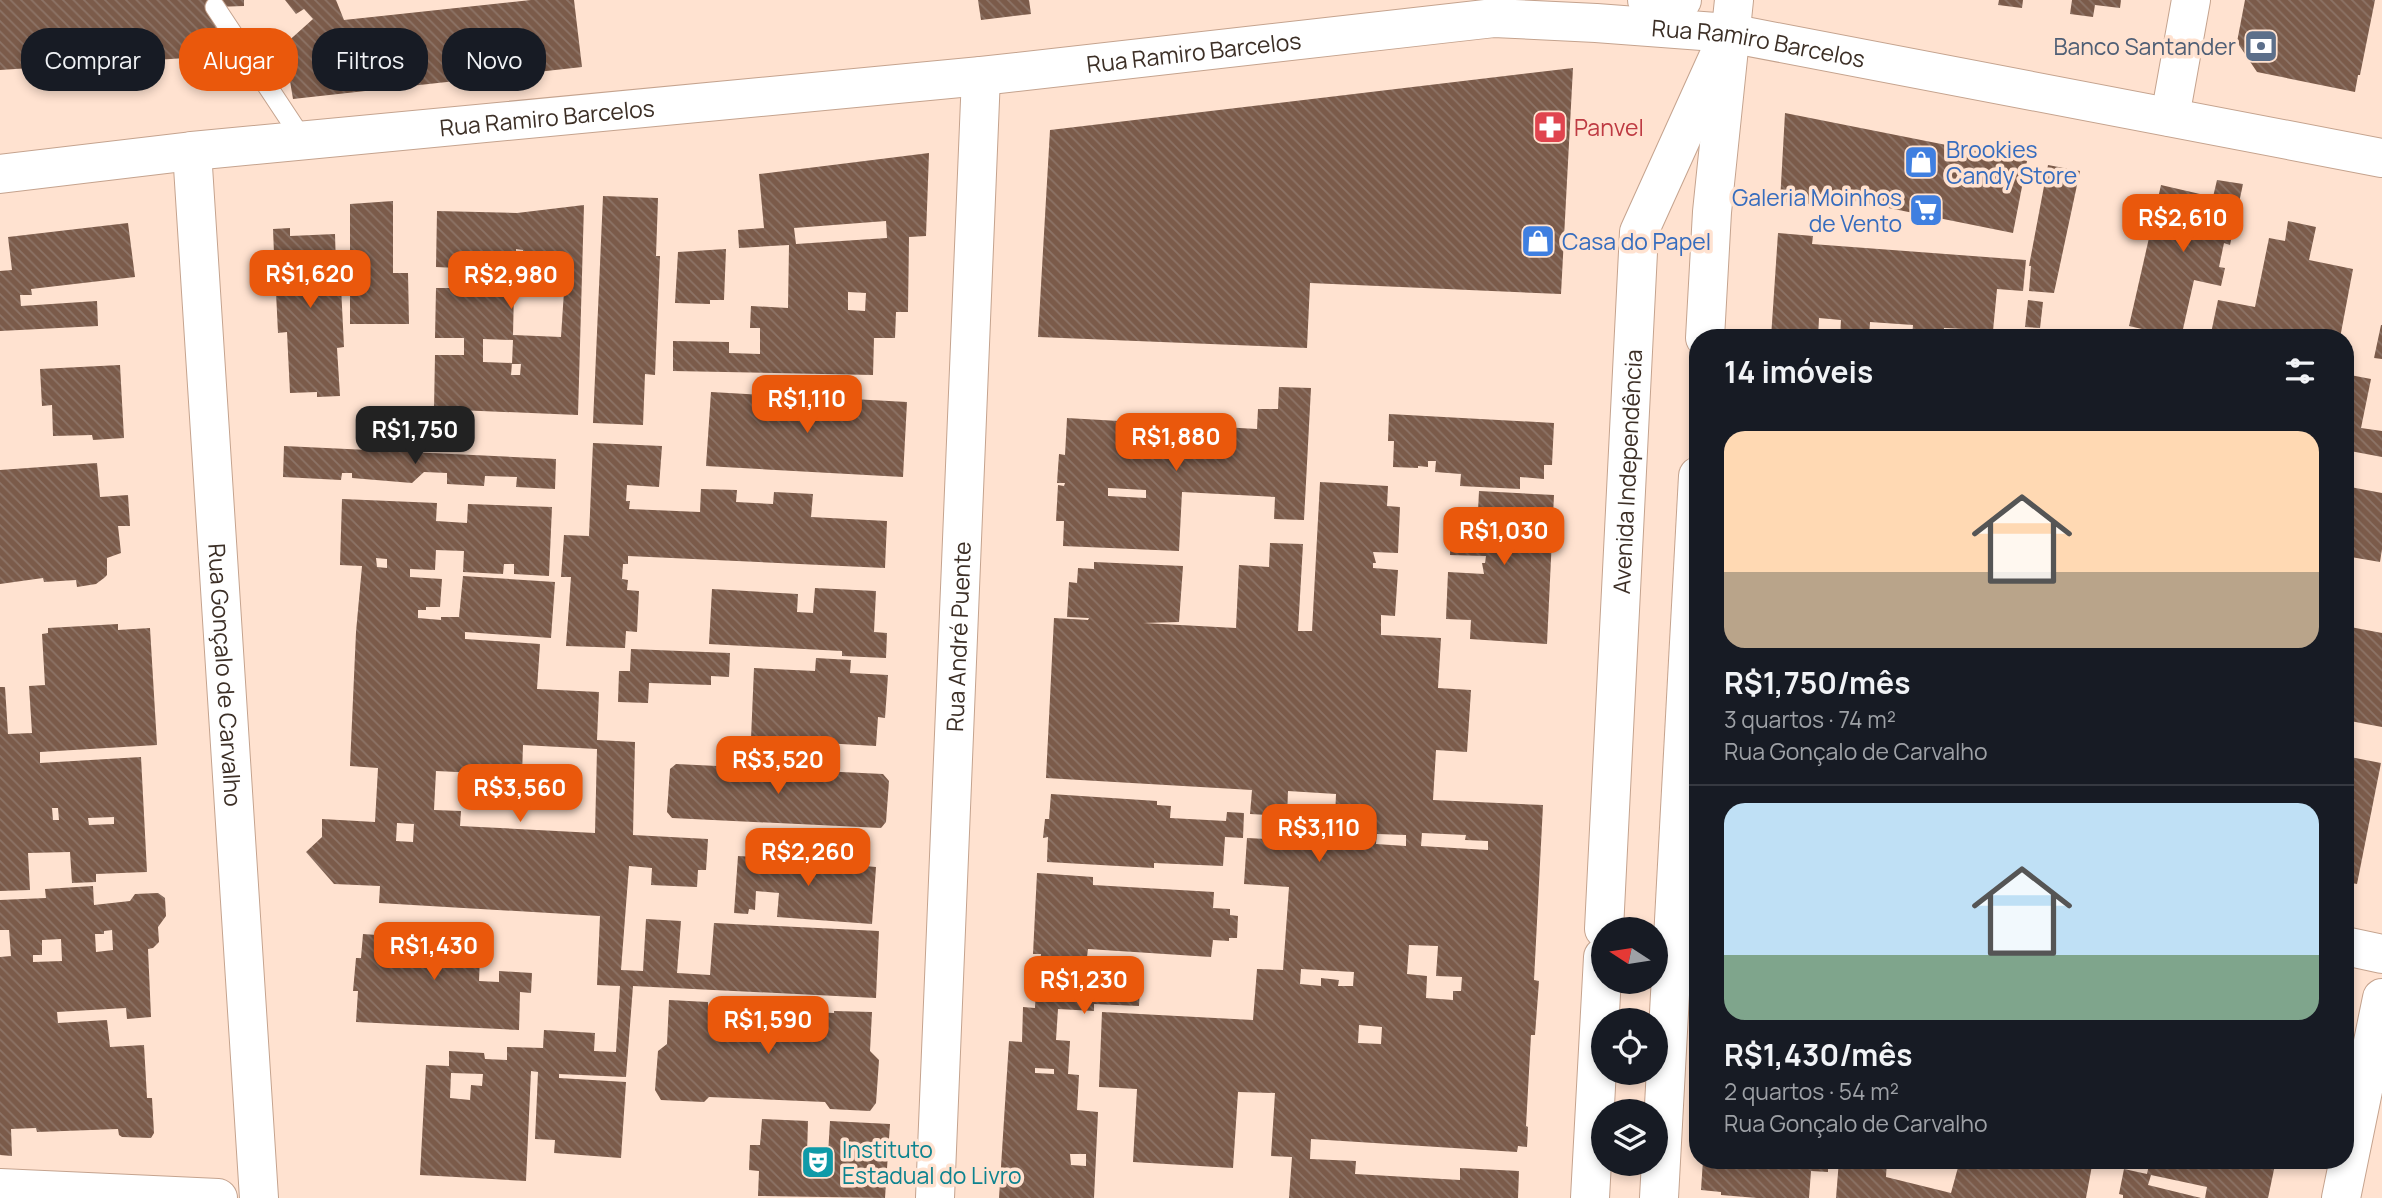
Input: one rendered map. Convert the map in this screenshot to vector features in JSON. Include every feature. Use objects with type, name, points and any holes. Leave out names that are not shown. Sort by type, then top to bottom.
[{"type":"street","name":"Rua Ramiro Barcelos","points":[[1647,0],[1682,0]]},
{"type":"street","points":[[2170,117],[2191,0]]},
{"type":"street","name":"Rua Ramiro Barcelos","points":[[0,174],[192,151],[981,76],[1493,9],[1596,23],[1732,17],[2170,117],[2382,158]]},
{"type":"street","points":[[1706,329],[1712,212],[1732,17]]},
{"type":"street","name":"Avenida Independência","points":[[1605,917],[1639,232],[1732,17]]},
{"type":"street","name":"Rua André Puente","points":[[935,1198],[981,76]]},
{"type":"street","name":"Rua Gonçalo de Carvalho","points":[[192,151],[259,1198]]},
{"type":"street","points":[[1659,1198],[1687,865],[1689,794]]},
{"type":"street","points":[[2354,948],[2382,954]]},
{"type":"street","points":[[1590,1198],[1601,994]]},
{"type":"street","points":[[2354,1131],[2382,998]]},
{"type":"street","points":[[2340,1198],[2346,1169]]},
{"type":"street","points":[[0,1188],[218,1198]]},
{"type":"lane","points":[[215,7],[303,140]]},
{"type":"building","points":[[0,0],[244,0],[244,6],[215,7],[216,28],[179,28],[179,58],[165,59],[165,28],[21,28],[21,69],[0,70]]},
{"type":"building","points":[[285,0],[336,0],[344,20],[531,0],[574,0],[582,67],[546,71],[546,28],[442,28],[442,83],[428,84],[428,28],[312,28],[312,91],[365,91],[293,99],[292,91],[298,91],[298,32],[313,19],[304,9],[296,14]]},
{"type":"building","points":[[978,0],[1029,0],[1031,14],[981,20]]},
{"type":"building","points":[[1999,0],[2023,0],[2022,8],[1998,5]]},
{"type":"building","points":[[2072,0],[2121,0],[2120,8],[2095,5],[2093,17],[2070,14]]},
{"type":"building","points":[[2245,0],[2375,0],[2355,92],[2257,72],[2237,42]]},
{"type":"building","points":[[1573,68],[1561,294],[1310,283],[1307,348],[1038,337],[1050,130]]},
{"type":"building","points":[[1785,113],[2027,161],[2013,233],[1814,193],[1812,204],[1780,202]]},
{"type":"building","points":[[929,153],[926,236],[909,237],[908,312],[896,312],[895,338],[874,338],[873,375],[673,371],[673,341],[729,342],[729,353],[760,354],[760,328],[750,328],[751,306],[788,308],[789,245],[739,248],[738,230],[764,228],[759,174]],"holes":[[[886,221],[887,238],[796,244],[794,228]],[[848,292],[866,293],[865,311],[848,310]]]},
{"type":"building","points":[[2048,165],[2080,171],[2054,293],[2029,291],[2029,266]]},
{"type":"building","points":[[2217,180],[2243,184],[2230,245],[2224,243],[2219,267],[2225,268],[2221,286],[2194,280],[2183,329],[2142,329],[2129,326],[2161,185],[2213,197]]},
{"type":"building","points":[[603,196],[658,198],[656,256],[660,256],[655,375],[645,374],[643,425],[593,423]]},
{"type":"building","points":[[393,201],[393,273],[408,273],[409,324],[350,324],[350,204]]},
{"type":"building","points":[[584,205],[578,415],[434,409],[435,355],[464,355],[464,338],[435,338],[436,288],[457,288],[457,268],[436,267],[437,211],[517,213]],"holes":[[[516,249],[523,250],[523,257],[516,257]],[[493,269],[515,270],[514,290],[493,289]],[[514,290],[564,291],[561,337],[513,335]],[[483,339],[513,340],[512,364],[521,364],[520,375],[511,375],[512,363],[483,362]]]},
{"type":"building","points":[[2288,221],[2316,227],[2309,260],[2353,269],[2342,329],[2212,329],[2218,300],[2255,307],[2269,238],[2285,241]]},
{"type":"building","points":[[128,223],[135,277],[31,289],[32,295],[20,295],[21,306],[97,301],[98,326],[0,331],[0,271],[12,270],[8,237]]},
{"type":"building","points":[[290,228],[290,236],[335,234],[336,267],[340,266],[344,347],[337,348],[340,396],[317,397],[317,392],[290,393],[287,332],[278,333],[276,292],[285,291],[284,278],[275,278],[273,229]]},
{"type":"building","points":[[1778,233],[1813,236],[1812,244],[2026,260],[2023,291],[1997,289],[1993,329],[1913,329],[1913,325],[1870,322],[1870,329],[1840,329],[1841,320],[1819,318],[1818,329],[1772,329]]},
{"type":"building","points":[[726,249],[724,300],[710,300],[710,304],[675,303],[678,252]]},
{"type":"building","points":[[2028,300],[2043,302],[2040,328],[2025,327]]},
{"type":"building","points":[[2382,325],[2382,359],[2374,358]]},
{"type":"building","points":[[120,365],[124,438],[93,440],[92,435],[53,436],[52,405],[42,406],[40,369]]},
{"type":"building","points":[[2354,376],[2371,379],[2361,428],[2382,431],[2382,457],[2354,452]]},
{"type":"building","points":[[1279,387],[1311,388],[1304,520],[1274,519],[1275,497],[1182,492],[1179,551],[1063,546],[1064,521],[1056,521],[1058,485],[1064,486],[1065,483],[1057,483],[1059,454],[1065,455],[1067,418],[1257,429],[1258,409],[1278,409]],"holes":[[[1108,488],[1146,490],[1146,498],[1108,496]]]},
{"type":"building","points":[[711,392],[800,397],[800,404],[815,404],[816,397],[907,402],[903,477],[706,466]]},
{"type":"building","points":[[1389,414],[1554,423],[1552,465],[1544,465],[1544,479],[1520,477],[1520,489],[1460,486],[1461,474],[1435,472],[1436,461],[1428,461],[1428,467],[1393,467],[1394,441],[1388,441]]},
{"type":"building","points":[[593,443],[662,446],[659,487],[627,485],[626,501],[630,501],[629,509],[700,512],[701,489],[737,490],[736,502],[773,504],[774,492],[813,494],[811,517],[887,521],[885,568],[628,556],[628,564],[623,564],[622,579],[628,580],[627,590],[639,591],[637,632],[626,631],[625,648],[566,646],[571,577],[561,577],[564,535],[589,536]]},
{"type":"building","points":[[284,446],[556,459],[555,489],[516,487],[517,477],[485,476],[484,486],[447,484],[447,473],[424,472],[412,483],[352,478],[352,473],[342,473],[341,480],[283,477]]},
{"type":"building","points":[[97,463],[100,497],[128,495],[130,526],[118,526],[121,553],[107,558],[107,575],[96,584],[77,587],[76,580],[44,582],[43,578],[0,584],[0,470]]},
{"type":"building","points":[[1320,482],[1388,486],[1387,506],[1400,507],[1398,553],[1373,552],[1376,563],[1373,563],[1373,568],[1398,570],[1395,616],[1381,615],[1381,635],[1441,638],[1438,688],[1471,690],[1467,752],[1436,750],[1433,800],[1543,805],[1534,980],[1539,981],[1535,1035],[1531,1035],[1527,1147],[1518,1146],[1517,1152],[1311,1139],[1310,1159],[1356,1161],[1355,1174],[1460,1180],[1460,1168],[1519,1171],[1518,1198],[1289,1198],[1292,1157],[1271,1156],[1275,1093],[1238,1092],[1233,1168],[1133,1162],[1137,1089],[1099,1087],[1102,1012],[1253,1020],[1257,969],[1283,970],[1289,887],[1244,884],[1247,838],[1334,842],[1336,794],[1288,791],[1287,816],[1250,814],[1252,790],[1046,778],[1054,618],[1089,618],[1067,617],[1069,582],[1077,583],[1078,568],[1094,569],[1094,562],[1183,566],[1179,622],[1143,623],[1236,628],[1239,565],[1269,567],[1270,543],[1303,544],[1298,631],[1312,631]],"holes":[[[1422,833],[1466,835],[1465,840],[1488,841],[1488,850],[1421,846]],[[1377,834],[1406,835],[1406,846],[1376,844]],[[1409,945],[1438,946],[1436,976],[1462,977],[1461,991],[1453,991],[1453,1000],[1426,998],[1427,976],[1407,974]],[[1301,969],[1354,972],[1353,986],[1338,986],[1339,980],[1321,978],[1321,986],[1300,984]],[[1359,1025],[1382,1027],[1381,1044],[1358,1043]]]},
{"type":"building","points":[[2354,488],[2382,493],[2380,562],[2354,558]]},
{"type":"building","points":[[1479,491],[1554,495],[1547,644],[1470,639],[1471,620],[1446,619],[1448,572],[1484,574],[1482,563],[1485,563],[1486,556],[1450,555],[1452,510],[1478,511]]},
{"type":"building","points":[[342,499],[437,503],[436,521],[467,523],[468,504],[552,507],[549,576],[514,574],[514,564],[504,564],[503,574],[463,572],[464,551],[436,550],[435,570],[410,569],[410,577],[442,579],[440,607],[418,610],[418,618],[441,620],[441,617],[459,617],[463,576],[555,582],[551,638],[465,632],[465,639],[540,644],[537,689],[599,692],[597,740],[635,742],[633,835],[708,839],[706,870],[698,870],[697,887],[651,885],[652,868],[629,866],[621,970],[643,971],[646,919],[681,921],[677,973],[710,975],[714,923],[879,931],[876,998],[633,986],[626,1077],[559,1074],[559,1078],[626,1082],[621,1158],[554,1153],[555,1140],[535,1139],[538,1072],[531,1071],[526,1181],[420,1175],[426,1065],[449,1066],[449,1051],[484,1053],[485,1059],[507,1060],[507,1047],[543,1048],[544,1030],[595,1033],[594,1051],[616,1052],[620,986],[597,985],[600,916],[379,903],[380,886],[334,884],[306,852],[322,837],[322,819],[375,822],[378,768],[350,766],[362,566],[340,565]],"holes":[[[376,558],[387,559],[387,568],[377,567]],[[523,745],[597,749],[595,833],[460,826],[461,811],[434,810],[436,771],[522,775]],[[397,823],[414,824],[413,842],[396,841]],[[451,1073],[483,1074],[482,1086],[471,1085],[470,1100],[450,1098]]]},
{"type":"building","points":[[815,588],[876,591],[874,632],[887,633],[886,658],[842,656],[842,651],[709,644],[712,589],[798,594],[797,612],[813,613]]},
{"type":"building","points":[[118,624],[118,630],[150,628],[157,745],[40,752],[40,763],[141,757],[147,872],[96,874],[96,882],[72,883],[70,852],[28,853],[30,890],[0,891],[0,687],[5,687],[8,734],[32,733],[29,686],[45,685],[42,634],[48,633],[48,628]],"holes":[[[52,808],[58,808],[59,820],[53,820]],[[114,817],[114,824],[89,825],[88,818]]]},
{"type":"building","points":[[2354,628],[2382,633],[2382,727],[2354,722]]},
{"type":"building","points":[[631,649],[730,653],[729,677],[711,676],[711,685],[649,683],[648,703],[618,702],[619,671],[630,671]]},
{"type":"building","points":[[816,658],[851,660],[850,673],[888,675],[885,718],[878,717],[876,746],[751,739],[754,668],[815,671]]},
{"type":"building","points":[[2354,758],[2381,763],[2357,884],[2354,884]]},
{"type":"building","points":[[676,764],[883,774],[889,781],[886,822],[881,828],[672,818],[667,812],[670,769]]},
{"type":"building","points":[[1051,794],[1157,801],[1157,805],[1171,806],[1170,818],[1226,821],[1227,812],[1244,813],[1243,838],[1225,837],[1223,866],[1154,863],[1154,868],[1047,862],[1048,837],[1043,838],[1045,819],[1049,819]]},
{"type":"building","points":[[773,855],[854,860],[853,865],[876,867],[872,924],[777,917],[779,893],[756,891],[755,910],[749,909],[748,914],[734,913],[738,856],[773,858]]},
{"type":"building","points":[[1037,873],[1093,877],[1093,885],[1214,892],[1213,908],[1230,909],[1230,915],[1238,916],[1237,938],[1229,938],[1229,941],[1213,940],[1211,957],[1088,949],[1087,957],[1096,958],[1095,966],[1141,968],[1139,1006],[1094,1004],[1094,1011],[1058,1009],[1056,1040],[1070,1041],[1068,1074],[1079,1075],[1077,1110],[1098,1112],[1094,1198],[999,1198],[1009,1041],[1022,1042],[1023,1007],[1035,1008],[1034,963],[1040,964],[1041,954],[1033,954]],"holes":[[[1035,1068],[1054,1069],[1054,1074],[1035,1073]],[[1070,1154],[1086,1154],[1086,1166],[1071,1165]]]},
{"type":"building","points":[[93,886],[94,905],[130,901],[135,894],[158,893],[165,898],[166,916],[158,927],[159,942],[148,949],[151,1017],[127,1019],[126,1008],[57,1012],[58,1023],[107,1020],[110,1047],[144,1045],[147,1098],[152,1098],[154,1133],[151,1138],[122,1137],[118,1129],[37,1132],[36,1128],[11,1129],[12,1156],[0,1155],[0,957],[11,956],[9,930],[0,930],[0,900],[46,898],[45,889]],"holes":[[[112,930],[113,950],[96,952],[95,934]],[[61,939],[62,961],[33,962],[33,955],[42,955],[42,940]]]},
{"type":"building","points":[[391,926],[481,931],[479,981],[499,982],[499,971],[532,973],[531,993],[520,992],[519,1030],[356,1022],[358,991],[353,991],[356,958],[361,958],[363,934],[391,936]]},
{"type":"building","points":[[669,1000],[708,1002],[708,1007],[834,1013],[872,1012],[870,1051],[879,1060],[876,1103],[870,1111],[830,1109],[825,1102],[709,1097],[704,1102],[661,1100],[655,1090],[658,1051],[667,1044]]},
{"type":"building","name":"Instituto Estadual do Livro","points":[[762,1119],[808,1121],[807,1154],[828,1155],[830,1121],[890,1124],[885,1198],[758,1196],[759,1171],[749,1170],[750,1145],[760,1145]]},
{"type":"building","points":[[1702,1169],[1828,1169],[1828,1172],[1811,1171],[1809,1198],[1757,1198],[1721,1195],[1721,1192],[1701,1190]]},
{"type":"building","points":[[1838,1169],[1886,1169],[1886,1177],[1951,1193],[1958,1169],[2091,1169],[2086,1198],[1836,1198]]},
{"type":"building","points":[[2124,1169],[2147,1174],[2148,1169],[2274,1169],[2268,1198],[2205,1198],[2207,1187],[2151,1175],[2148,1185],[2201,1198],[2123,1198],[2123,1195],[2119,1194]]},
{"type":"place","name":"Banco Santander","points":[[2261,46]]},
{"type":"place","name":"Panvel","points":[[1550,127]]},
{"type":"place","name":"Brookies Candy Store","points":[[1921,162]]},
{"type":"place","name":"Galeria Moinhos de Vento","points":[[1926,210]]},
{"type":"place","name":"Casa do Papel","points":[[1538,241]]},
{"type":"place","name":"Instituto Estadual do Livro","points":[[818,1162]]}]
